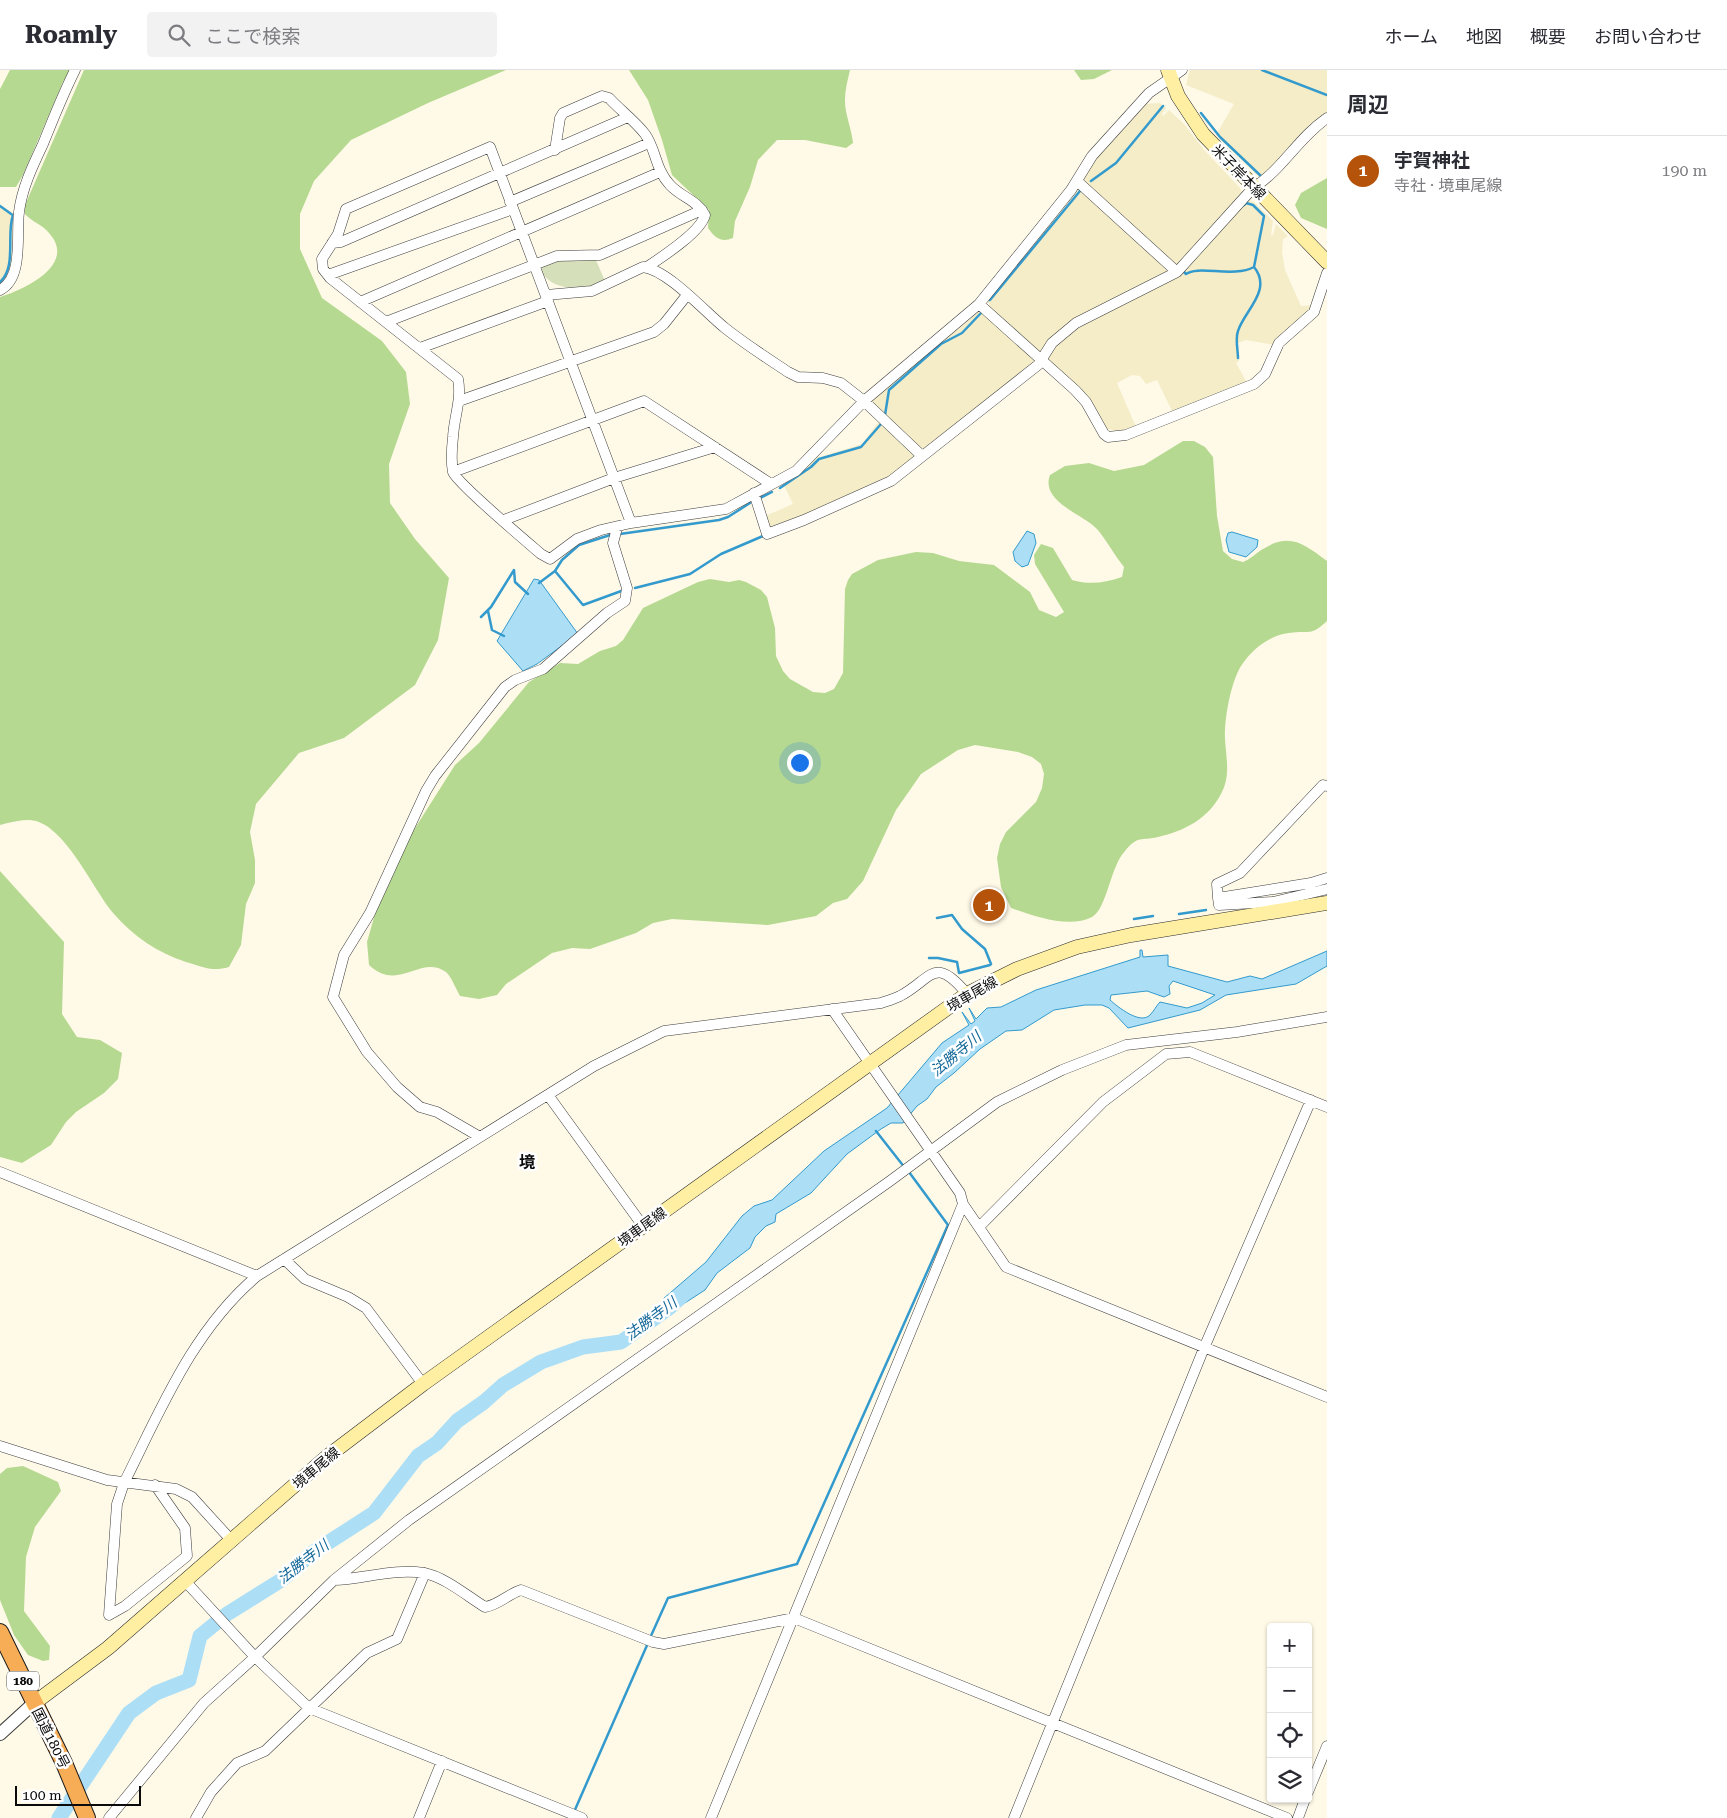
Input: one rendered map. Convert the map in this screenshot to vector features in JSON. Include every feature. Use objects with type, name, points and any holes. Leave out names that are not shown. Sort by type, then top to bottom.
[{"type":"highway","name":"国道180号","points":[[0,1632],[33,1704],[47,1728],[86,1818]]},
{"type":"main road","name":"米子岸本線","points":[[1173,72],[1190,118],[1253,188],[1327,262]]},
{"type":"main road","name":"境車尾線","points":[[33,1704],[108,1648],[186,1582],[328,1456],[423,1384],[967,994],[1017,969],[1077,947],[1131,935],[1327,903]]},
{"type":"street","points":[[0,290],[7,285],[14,271],[17,250],[18,213],[26,185],[75,70]]},
{"type":"street","points":[[631,523],[490,148],[346,209],[338,234],[322,259],[323,269],[328,276],[458,379],[459,401],[453,435],[453,472],[460,481],[541,554],[550,559],[577,539],[601,530],[617,528],[631,523],[726,509],[754,492],[779,482],[796,471],[864,401],[979,304],[1077,180],[1092,156],[1149,93],[1173,72]]},
{"type":"street","points":[[420,348],[547,298],[592,291],[647,267],[694,231],[704,218],[700,206],[671,187],[660,172],[645,134],[604,96],[563,113],[560,118],[555,150]]},
{"type":"street","points":[[332,243],[341,242],[500,175],[628,117]]},
{"type":"street","points":[[754,492],[767,534],[886,484],[921,455],[999,397],[1042,360],[1052,343],[1076,323],[1177,272],[1253,188],[1264,182],[1308,133],[1327,118]]},
{"type":"street","points":[[328,276],[512,205],[648,143]]},
{"type":"street","points":[[360,302],[660,172]]},
{"type":"street","points":[[1077,180],[1177,272]]},
{"type":"street","points":[[386,322],[558,256],[600,255],[702,210]]},
{"type":"street","points":[[647,267],[652,268],[687,294],[729,332],[788,372],[798,377],[823,378],[841,383],[864,401],[921,455]]},
{"type":"street","points":[[979,304],[1086,402],[1104,434],[1108,437],[1126,435],[1251,385],[1261,379],[1279,343],[1314,312],[1327,273]]},
{"type":"street","points":[[459,401],[654,332],[664,324],[687,294]]},
{"type":"street","points":[[453,472],[644,402],[771,484]]},
{"type":"street","points":[[504,520],[614,478],[715,447]]},
{"type":"street","points":[[480,1137],[438,1112],[420,1107],[397,1087],[367,1052],[333,997],[344,955],[370,913],[435,776],[505,688],[514,680],[543,669],[607,613],[625,601],[627,588],[613,543],[617,528]]},
{"type":"street","points":[[1327,786],[1323,784],[1240,873],[1217,884],[1219,905],[1273,902],[1327,889]]},
{"type":"street","points":[[1218,898],[1311,883],[1327,878]]},
{"type":"street","points":[[155,1485],[185,1528],[187,1556],[124,1606],[109,1615],[117,1504],[124,1483],[201,1336],[235,1294],[257,1276],[594,1066],[664,1031],[881,1003],[900,996],[931,973],[942,972],[953,977],[967,994]]},
{"type":"street","points":[[832,1009],[960,1193],[963,1204],[1006,1267],[1327,1397]]},
{"type":"street","points":[[109,1818],[204,1703],[255,1657],[334,1580],[409,1520],[927,1148],[997,1102],[1062,1070],[1126,1045],[1237,1032],[1327,1017]]},
{"type":"street","points":[[979,1227],[1103,1102],[1166,1054],[1190,1052],[1327,1107]]},
{"type":"street","points":[[548,1095],[643,1226]]},
{"type":"street","points":[[1014,1818],[1204,1348],[1310,1100]]},
{"type":"street","points":[[0,1172],[257,1276]]},
{"type":"street","points":[[711,1818],[963,1204]]},
{"type":"street","points":[[284,1259],[305,1279],[348,1297],[366,1308],[423,1384]]},
{"type":"street","points":[[0,1446],[107,1480],[176,1488],[192,1498],[232,1541]]},
{"type":"street","points":[[334,1580],[405,1572],[425,1573],[486,1607],[492,1606],[514,1592],[521,1590],[653,1642],[664,1644],[794,1618],[1287,1818]]},
{"type":"street","points":[[196,1818],[203,1802],[237,1763],[265,1750],[368,1653],[397,1639],[425,1573]]},
{"type":"street","points":[[186,1582],[255,1657],[309,1708],[582,1818]]},
{"type":"street","points":[[0,1734],[33,1704]]},
{"type":"street","points":[[1312,1782],[1327,1746]]},
{"type":"street","points":[[419,1818],[442,1761]]},
{"type":"street","points":[[1298,1818],[1304,1803]]},
{"type":"shaded area","points":[[1190,70],[1327,70],[1327,116],[1260,178],[1216,135],[1234,104],[1186,85]]},
{"type":"shaded area","points":[[1160,103],[1166,108],[1162,114],[1163,116],[1169,110],[1185,125],[1204,150],[1240,188],[1243,195],[1179,268],[1082,180],[1092,163],[1142,104]]},
{"type":"shaded area","points":[[1078,187],[1172,269],[1123,296],[1040,353],[991,308],[987,300]]},
{"type":"shaded area","points":[[1246,199],[1254,202],[1273,221],[1271,235],[1273,235],[1276,224],[1288,236],[1283,239],[1282,252],[1285,270],[1301,306],[1315,305],[1275,345],[1246,340],[1238,343],[1239,361],[1236,363],[1247,383],[1172,411],[1157,380],[1146,384],[1140,376],[1132,375],[1117,383],[1136,427],[1123,432],[1107,429],[1047,361],[1046,354],[1077,325],[1171,276]]},
{"type":"shaded area","points":[[0,205],[16,215],[11,273],[0,288]]},
{"type":"shaded area","points":[[980,310],[1037,360],[923,451],[870,402],[942,339],[959,329]]},
{"type":"shaded area","points":[[880,420],[917,455],[889,480],[770,531],[763,517],[793,504],[783,483],[817,456],[820,457],[862,444]]},
{"type":"green space","points":[[10,70],[71,70],[63,82],[16,187],[0,187],[0,89]]},
{"type":"green space","points":[[84,70],[506,70],[428,103],[351,140],[314,181],[300,214],[300,249],[322,298],[382,341],[406,372],[410,404],[389,464],[390,503],[415,539],[449,578],[438,640],[415,685],[344,738],[299,753],[256,804],[250,832],[255,860],[255,883],[246,904],[241,945],[229,967],[217,969],[186,962],[166,954],[129,930],[114,914],[66,844],[55,832],[43,824],[26,820],[0,825],[0,297],[33,282],[44,274],[57,256],[56,245],[49,233],[25,214],[25,205]]},
{"type":"green space","points":[[629,70],[850,70],[845,101],[853,143],[846,148],[805,140],[777,140],[758,160],[750,187],[735,221],[733,238],[722,240],[716,237],[708,228],[709,210],[672,175],[648,100]]},
{"type":"green space","points":[[1074,70],[1112,70],[1094,79],[1081,80]]},
{"type":"green space","points":[[1327,178],[1327,229],[1301,218],[1295,205],[1301,193]]},
{"type":"green space","points":[[595,258],[605,281],[588,287],[568,288],[551,282],[539,267],[553,260]]},
{"type":"green space","points":[[1183,441],[1194,441],[1205,447],[1213,457],[1217,516],[1223,551],[1232,559],[1243,562],[1273,544],[1289,541],[1304,545],[1327,561],[1327,621],[1313,631],[1282,634],[1268,640],[1245,660],[1237,673],[1231,691],[1225,731],[1227,774],[1224,787],[1216,803],[1202,817],[1186,827],[1158,837],[1137,841],[1129,846],[1120,858],[1101,906],[1092,917],[1073,922],[1062,922],[1041,918],[1011,908],[1001,887],[997,858],[1000,844],[1006,832],[1036,802],[1042,788],[1044,774],[1041,764],[1032,757],[1018,752],[975,745],[958,750],[921,774],[896,810],[863,881],[847,899],[833,903],[816,916],[768,925],[672,919],[653,923],[636,933],[590,949],[572,948],[552,953],[506,984],[497,995],[479,999],[460,996],[448,974],[436,968],[427,967],[400,975],[390,975],[380,973],[369,965],[367,942],[375,914],[410,836],[455,765],[479,743],[529,682],[560,663],[578,664],[600,651],[616,646],[623,640],[643,608],[698,582],[710,579],[746,582],[761,590],[767,597],[775,628],[776,656],[783,671],[790,679],[813,692],[825,693],[834,689],[843,673],[845,589],[852,574],[878,560],[916,552],[933,553],[959,561],[994,565],[1030,592],[1039,610],[1056,617],[1064,612],[1035,564],[1034,555],[1041,544],[1053,548],[1072,580],[1079,582],[1097,583],[1122,577],[1124,567],[1097,529],[1091,523],[1064,507],[1051,493],[1050,475],[1065,466],[1089,463],[1114,471],[1144,465]]},
{"type":"green space","points":[[0,871],[64,942],[62,1014],[77,1037],[100,1040],[122,1053],[118,1079],[104,1093],[76,1112],[66,1122],[51,1145],[22,1163],[0,1157]]},
{"type":"green space","points":[[23,1466],[58,1482],[61,1491],[35,1527],[26,1557],[24,1611],[50,1646],[49,1660],[43,1661],[28,1655],[14,1635],[0,1600],[0,1474],[7,1468]]},
{"type":"water","points":[[1027,531],[1034,534],[1036,543],[1028,565],[1022,567],[1015,561],[1013,552]]},
{"type":"water","points":[[1232,532],[1258,540],[1257,547],[1246,557],[1229,552],[1226,540],[1228,533]]},
{"type":"water","points":[[534,579],[539,580],[578,634],[537,664],[523,671],[497,641]]},
{"type":"water","points":[[1140,950],[1142,950],[1143,957],[1168,955],[1168,966],[1227,982],[1250,976],[1262,979],[1327,951],[1327,966],[1296,984],[1226,995],[1200,1010],[1128,1028],[1109,1008],[1102,1005],[1085,1005],[1054,1010],[1022,1030],[1006,1031],[980,1049],[936,1087],[903,1123],[891,1123],[881,1129],[847,1154],[811,1193],[776,1214],[775,1222],[766,1226],[755,1237],[750,1248],[717,1273],[705,1290],[674,1310],[663,1299],[706,1262],[742,1216],[754,1206],[772,1200],[824,1151],[887,1108],[942,1043],[969,1025],[962,1012],[971,1024],[975,1021],[969,1008],[976,1019],[987,1008],[1001,1007],[1036,990],[1140,957]],"holes":[[[1173,981],[1215,995],[1202,1003],[1187,1008],[1160,1002],[1146,1018],[1129,1014],[1110,1000],[1111,995],[1147,991],[1164,997],[1170,994],[1169,986]]]},
{"type":"waterway","points":[[1262,70],[1327,95]]},
{"type":"waterway","points":[[1091,181],[1116,163],[1163,106]]},
{"type":"waterway","points":[[1201,113],[1220,137],[1262,177]]},
{"type":"waterway","points":[[990,300],[1080,191]]},
{"type":"waterway","points":[[1183,271],[1186,274],[1199,271],[1227,272],[1254,267],[1264,216],[1253,205],[1246,203],[1244,205]]},
{"type":"waterway","points":[[0,206],[14,216]]},
{"type":"waterway","points":[[0,282],[5,276],[10,259],[10,231],[13,215]]},
{"type":"waterway","points":[[1238,358],[1237,334],[1241,323],[1259,292],[1259,276],[1254,267]]},
{"type":"waterway","points":[[885,415],[889,390],[941,344],[962,333],[981,313]]},
{"type":"waterway","points":[[780,488],[811,467],[819,459],[861,447],[881,424]]},
{"type":"waterway","points":[[760,498],[772,492]]},
{"type":"waterway","points":[[620,534],[719,520],[728,517],[750,503]]},
{"type":"waterway","points":[[539,583],[555,571],[562,560],[579,545],[610,535]]},
{"type":"waterway","points":[[635,588],[690,574],[721,554],[763,536]]},
{"type":"waterway","points":[[481,617],[491,607],[514,570],[515,582],[528,594]]},
{"type":"waterway","points":[[555,571],[583,605],[624,590]]},
{"type":"waterway","points":[[488,611],[492,630],[504,636]]},
{"type":"waterway","points":[[1179,914],[1206,910]]},
{"type":"waterway","points":[[937,918],[952,915],[962,929],[985,949],[991,964]]},
{"type":"waterway","points":[[1134,919],[1153,916]]},
{"type":"waterway","points":[[929,958],[957,962],[959,973],[990,965]]},
{"type":"waterway","points":[[876,1131],[905,1168]]},
{"type":"waterway","points":[[650,1638],[668,1598],[797,1564],[948,1225],[909,1172]]},
{"type":"waterway","name":"法勝寺川","points":[[59,1818],[129,1713],[156,1693],[189,1680],[200,1636],[227,1614],[283,1579],[312,1553],[374,1513],[418,1456],[437,1443],[457,1421],[484,1402],[503,1385],[541,1362],[583,1347],[621,1342],[669,1308],[685,1293]]},
{"type":"waterway","points":[[574,1812],[648,1643]]},
{"type":"place","name":"宇賀神社","points":[[989,905]]},
{"type":"district","name":"境","points":[[527,1162]]}]
